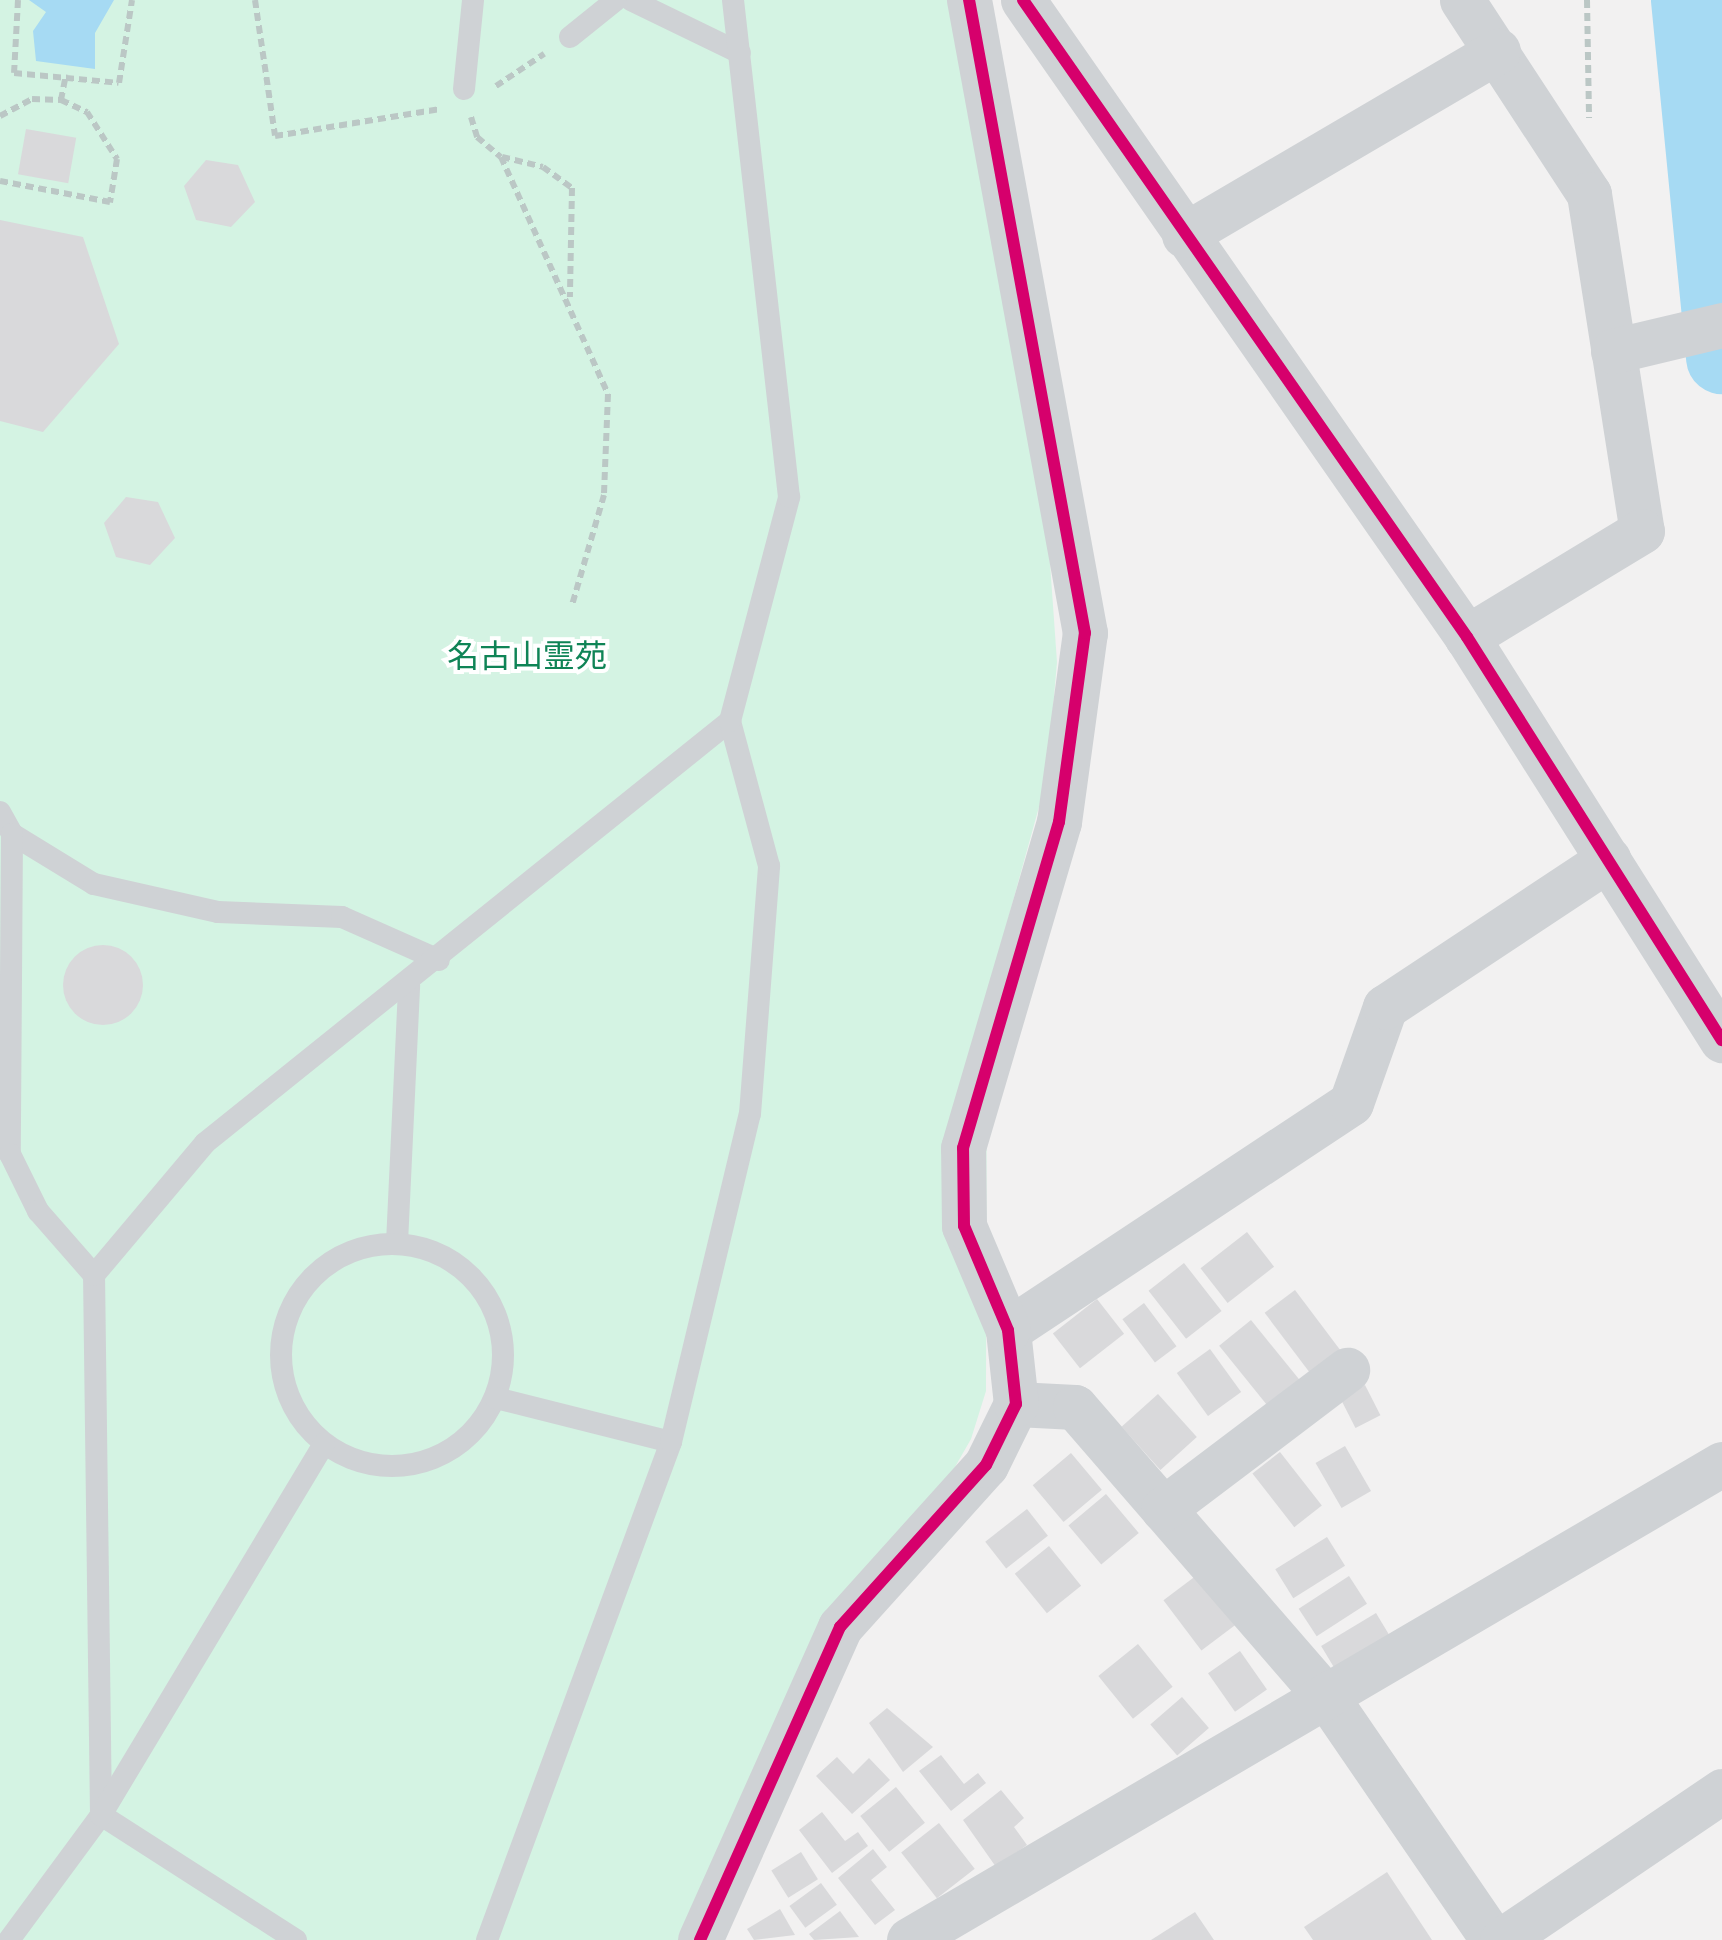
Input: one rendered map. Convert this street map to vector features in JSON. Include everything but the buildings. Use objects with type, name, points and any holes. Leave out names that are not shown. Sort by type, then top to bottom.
[{"type":"street","points":[[700,1940],[840,1627],[986,1465],[1016,1404],[1008,1330],[964,1226],[963,1148],[1059,822],[1086,633],[969,0]]},
{"type":"street","points":[[1023,0],[1467,637],[1722,1040]]},
{"type":"street","points":[[1462,0],[1589,194],[1642,531],[1467,637]]},
{"type":"street","points":[[1184,235],[1498,50]]},
{"type":"street","points":[[1613,351],[1722,325]]},
{"type":"street","points":[[1008,1330],[1351,1103],[1385,1006],[1609,859]]},
{"type":"street","points":[[1163,1508],[1348,1370]]},
{"type":"street","points":[[1016,1404],[1075,1407],[1328,1699],[1492,1940]]},
{"type":"street","points":[[909,1940],[1328,1699],[1722,1464]]},
{"type":"street","points":[[1502,1940],[1722,1790]]},
{"type":"lane","points":[[466,97],[473,0]]},
{"type":"lane","points":[[570,37],[616,0]]},
{"type":"lane","points":[[631,0],[740,53]]},
{"type":"lane","points":[[487,1940],[671,1442],[750,1114],[769,866],[730,721],[789,496],[733,0]]},
{"type":"lane","points":[[94,1275],[206,1144],[439,960],[730,721]]},
{"type":"lane","points":[[0,812],[12,834],[10,1154],[38,1211],[94,1275],[101,1815]]},
{"type":"lane","points":[[12,834],[94,884],[218,912],[342,917],[439,960]]},
{"type":"lane","points":[[396,1244],[408,985]]},
{"type":"lane","points":[[396,1244],[431,1250],[486,1295],[503,1346],[496,1398],[479,1427],[422,1464],[354,1460],[324,1444],[285,1386],[286,1317],[330,1262],[396,1244]]},
{"type":"lane","points":[[496,1398],[671,1442]]},
{"type":"lane","points":[[9,1940],[101,1815],[324,1444]]},
{"type":"lane","points":[[101,1815],[296,1940]]},
{"type":"path","points":[[18,0],[14,73],[66,74],[119,82],[132,0]]},
{"type":"path","points":[[255,0],[274,136],[466,97],[570,37]]},
{"type":"path","points":[[1588,0],[1589,194]]},
{"type":"path","points":[[61,100],[66,74]]},
{"type":"path","points":[[466,97],[477,137],[501,156],[543,166],[572,188],[570,298]]},
{"type":"path","points":[[0,116],[32,100],[61,100],[106,132],[117,159],[110,202],[0,182]]},
{"type":"path","points":[[501,156],[570,298],[608,394],[604,495],[572,605]]},
{"type":"green space","name":"名古山霊苑","points":[[0,0],[954,0],[1042,450],[1057,662],[1047,778],[987,995],[986,1391],[971,1439],[684,1940],[0,1940]]},
{"type":"water","points":[[29,0],[114,0],[95,33],[95,69],[36,61],[33,31],[46,12]]},
{"type":"waterway","points":[[1687,0],[1722,358]]},
{"type":"cycle path","points":[[700,1940],[840,1627],[986,1465],[1016,1404],[1008,1330],[964,1226],[963,1148],[1059,822],[1085,633],[969,0]]},
{"type":"cycle path","points":[[1023,0],[1467,637],[1722,1040]]}]
